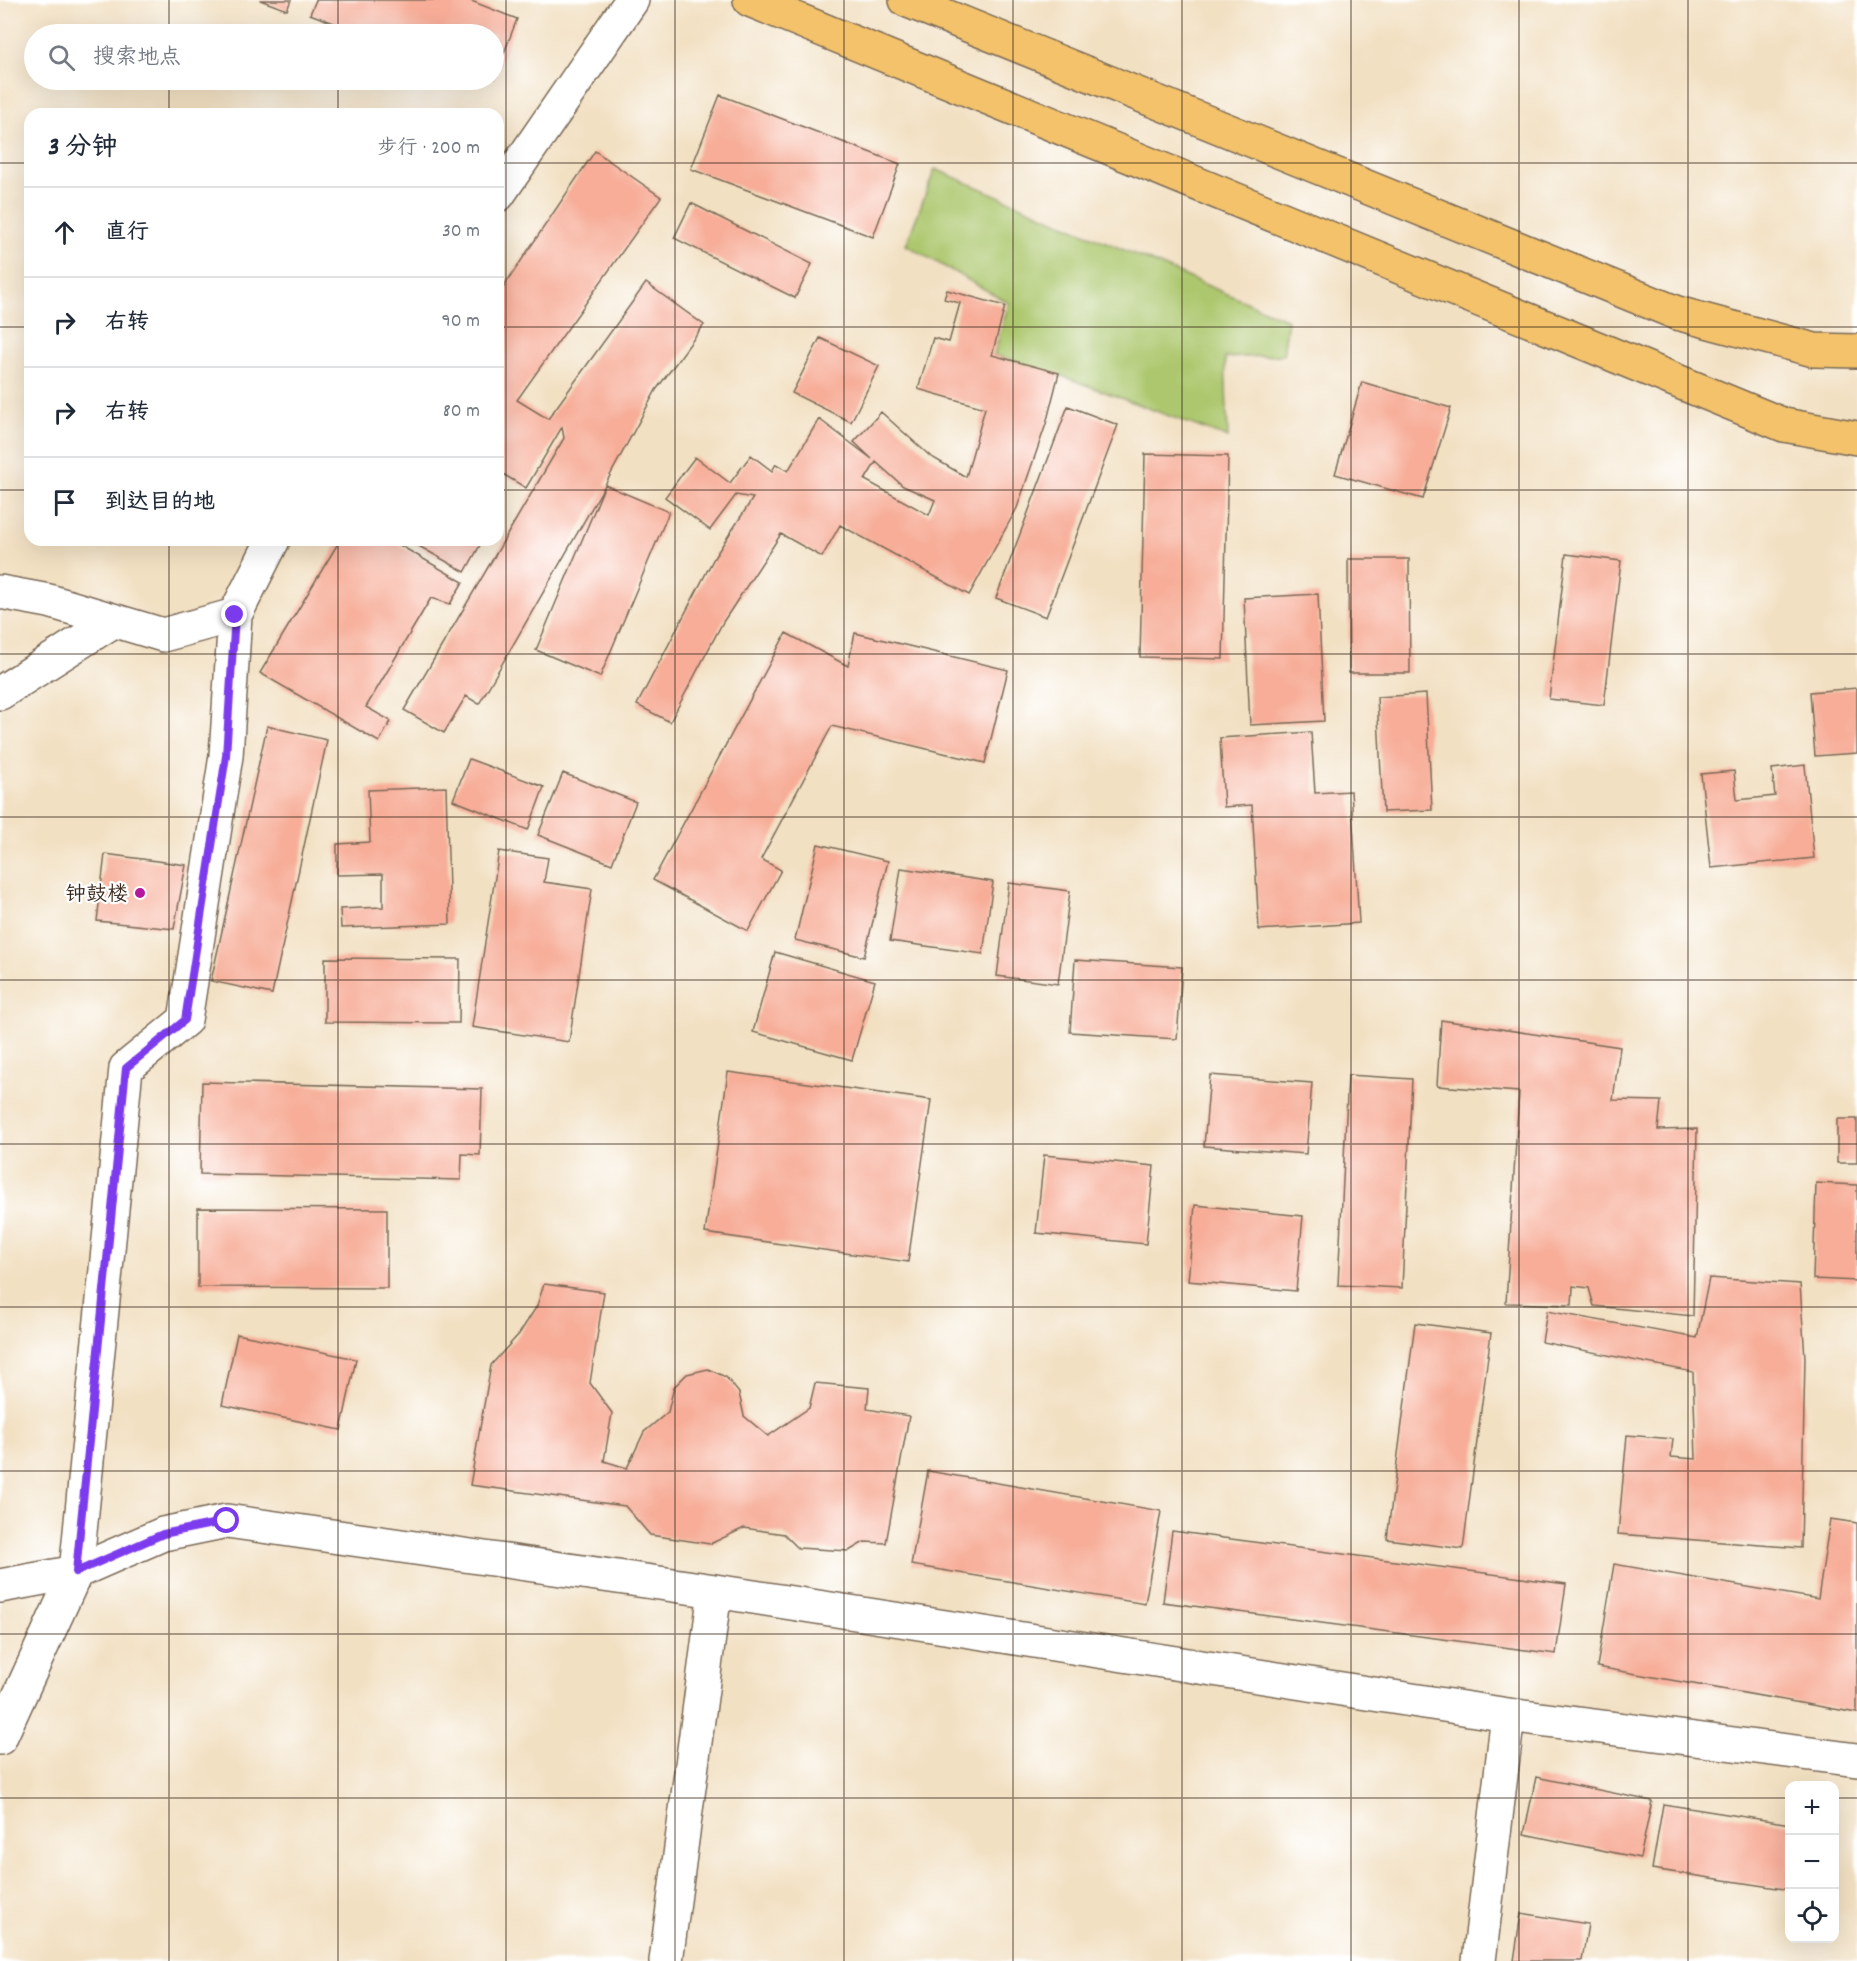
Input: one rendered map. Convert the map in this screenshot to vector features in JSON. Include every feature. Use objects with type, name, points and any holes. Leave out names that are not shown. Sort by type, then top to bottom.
[{"type":"main road","points":[[750,0],[1784,425],[1857,438]]},
{"type":"main road","points":[[906,0],[1677,313],[1814,350],[1857,351]]},
{"type":"street","points":[[504,186],[632,0]]},
{"type":"street","points":[[0,1738],[76,1572],[126,1068],[185,1020],[226,756],[235,615],[270,546]]},
{"type":"street","points":[[0,592],[49,602],[163,635],[235,615]]},
{"type":"street","points":[[0,693],[112,621]]},
{"type":"street","points":[[0,1586],[76,1572],[163,1534],[227,1521],[715,1591],[1508,1715],[1857,1760]]},
{"type":"street","points":[[666,1961],[715,1591]]},
{"type":"street","points":[[1479,1961],[1508,1715]]},
{"type":"green space","points":[[935,169],[1288,320],[1283,355],[1225,358],[1228,438],[1054,373],[994,355],[1009,303],[906,245]]},
{"type":"building","points":[[260,0],[291,0],[287,10]]},
{"type":"building","points":[[316,0],[469,0],[517,19],[504,53],[504,24],[336,24],[310,14]]},
{"type":"building","points":[[720,95],[900,164],[873,237],[691,169]]},
{"type":"building","points":[[595,151],[661,197],[517,400],[548,419],[646,283],[704,325],[656,390],[605,485],[479,704],[466,696],[444,733],[404,710],[500,546],[504,546],[504,540],[564,438],[562,427],[526,488],[504,475],[504,286]]},
{"type":"building","points":[[691,203],[812,264],[795,298],[674,238]]},
{"type":"building","points":[[947,290],[1005,306],[992,355],[1059,373],[1046,424],[1017,508],[969,595],[840,525],[822,557],[781,534],[723,622],[670,722],[637,705],[714,558],[753,498],[736,495],[710,530],[665,497],[695,457],[730,483],[751,455],[772,471],[776,464],[788,471],[819,419],[872,459],[854,442],[881,412],[930,456],[966,477],[985,408],[918,389],[933,338],[949,342],[960,303],[944,299]],"holes":[[[876,462],[903,486],[935,500],[929,515],[865,480]]]},
{"type":"building","points":[[820,338],[879,366],[851,422],[792,393]]},
{"type":"building","points":[[1362,382],[1451,408],[1423,499],[1335,474]]},
{"type":"building","points":[[1068,406],[1118,425],[1046,617],[996,598]]},
{"type":"building","points":[[1145,454],[1228,456],[1223,659],[1140,657]]},
{"type":"building","points":[[605,485],[669,512],[600,677],[536,650]]},
{"type":"building","points":[[336,546],[401,546],[463,582],[450,604],[431,598],[366,707],[391,721],[379,742],[260,673]]},
{"type":"building","points":[[419,546],[480,546],[465,572]]},
{"type":"building","points":[[1566,554],[1621,561],[1604,705],[1549,699]]},
{"type":"building","points":[[1348,559],[1409,559],[1410,673],[1349,673]]},
{"type":"building","points":[[1318,594],[1324,721],[1250,725],[1244,598]]},
{"type":"building","points":[[786,633],[848,666],[855,633],[1008,670],[985,763],[832,726],[761,859],[781,870],[748,931],[653,880]]},
{"type":"building","points":[[1857,688],[1857,753],[1815,756],[1810,692]]},
{"type":"building","points":[[1426,694],[1432,810],[1383,812],[1377,697]]},
{"type":"building","points":[[267,726],[327,740],[272,994],[211,981]]},
{"type":"building","points":[[1311,732],[1315,793],[1351,791],[1359,923],[1259,930],[1252,805],[1224,807],[1220,738]]},
{"type":"building","points":[[469,759],[544,787],[528,830],[453,800]]},
{"type":"building","points":[[1805,765],[1814,858],[1711,868],[1701,774],[1734,771],[1737,800],[1775,796],[1772,769]]},
{"type":"building","points":[[563,773],[636,802],[612,864],[538,835]]},
{"type":"building","points":[[446,787],[450,924],[341,928],[340,909],[383,907],[383,874],[337,875],[337,844],[370,842],[368,790]]},
{"type":"building","points":[[818,844],[888,861],[864,957],[795,940]]},
{"type":"building","points":[[499,851],[548,858],[544,882],[592,889],[569,1042],[472,1027]]},
{"type":"building","name":"钟鼓楼","points":[[105,854],[186,865],[174,929],[97,921]]},
{"type":"building","points":[[901,868],[993,882],[983,954],[890,941]]},
{"type":"building","points":[[1009,883],[1070,891],[1058,984],[997,976]]},
{"type":"building","points":[[775,952],[875,981],[852,1060],[753,1032]]},
{"type":"building","points":[[325,958],[460,959],[459,1023],[325,1022]]},
{"type":"building","points":[[1075,960],[1182,967],[1177,1039],[1070,1032]]},
{"type":"building","points":[[1441,1020],[1620,1047],[1613,1100],[1661,1101],[1658,1130],[1697,1129],[1693,1316],[1594,1306],[1589,1288],[1573,1286],[1572,1305],[1506,1303],[1519,1092],[1437,1086]]},
{"type":"building","points":[[728,1072],[931,1100],[908,1262],[705,1233]]},
{"type":"building","points":[[1210,1075],[1312,1083],[1306,1154],[1204,1146]]},
{"type":"building","points":[[1348,1075],[1412,1079],[1402,1288],[1338,1285]]},
{"type":"building","points":[[202,1082],[482,1089],[480,1155],[462,1154],[461,1180],[200,1174]]},
{"type":"building","points":[[1837,1119],[1857,1119],[1857,1163],[1837,1163]]},
{"type":"building","points":[[1044,1155],[1154,1166],[1146,1244],[1036,1233]]},
{"type":"building","points":[[1816,1183],[1857,1185],[1857,1281],[1813,1279]]},
{"type":"building","points":[[1195,1205],[1303,1216],[1296,1291],[1188,1281]]},
{"type":"building","points":[[198,1208],[387,1209],[387,1288],[198,1287]]},
{"type":"building","points":[[1709,1278],[1800,1284],[1805,1358],[1801,1548],[1618,1534],[1627,1435],[1673,1439],[1671,1457],[1696,1459],[1693,1372],[1542,1342],[1547,1311],[1697,1338]]},
{"type":"building","points":[[544,1284],[604,1292],[590,1383],[612,1413],[604,1461],[627,1468],[644,1432],[668,1412],[674,1387],[687,1374],[708,1369],[726,1377],[739,1393],[744,1416],[768,1436],[809,1408],[815,1383],[869,1388],[867,1409],[909,1416],[886,1543],[864,1542],[849,1551],[798,1548],[784,1534],[744,1528],[710,1544],[650,1535],[625,1506],[470,1485],[491,1365],[519,1334],[537,1306]]},
{"type":"building","points":[[1415,1323],[1491,1333],[1463,1549],[1387,1539]]},
{"type":"building","points":[[237,1334],[356,1359],[341,1430],[222,1405]]},
{"type":"building","points":[[928,1471],[1161,1511],[1145,1604],[911,1565]]},
{"type":"building","points":[[1830,1519],[1857,1523],[1857,1713],[1597,1667],[1614,1564],[1818,1599]]},
{"type":"building","points":[[1172,1531],[1566,1584],[1556,1654],[1163,1602]]},
{"type":"building","points":[[1536,1777],[1652,1801],[1640,1858],[1524,1834]]},
{"type":"building","points":[[1663,1804],[1785,1823],[1785,1889],[1652,1869]]},
{"type":"building","points":[[1521,1913],[1588,1924],[1582,1961],[1514,1961]]},
{"type":"place","name":"钟鼓楼","points":[[140,893]]},
{"type":"route","points":[[227,1521],[163,1534],[76,1572],[126,1068],[185,1020],[212,862],[226,756],[235,615]]}]
